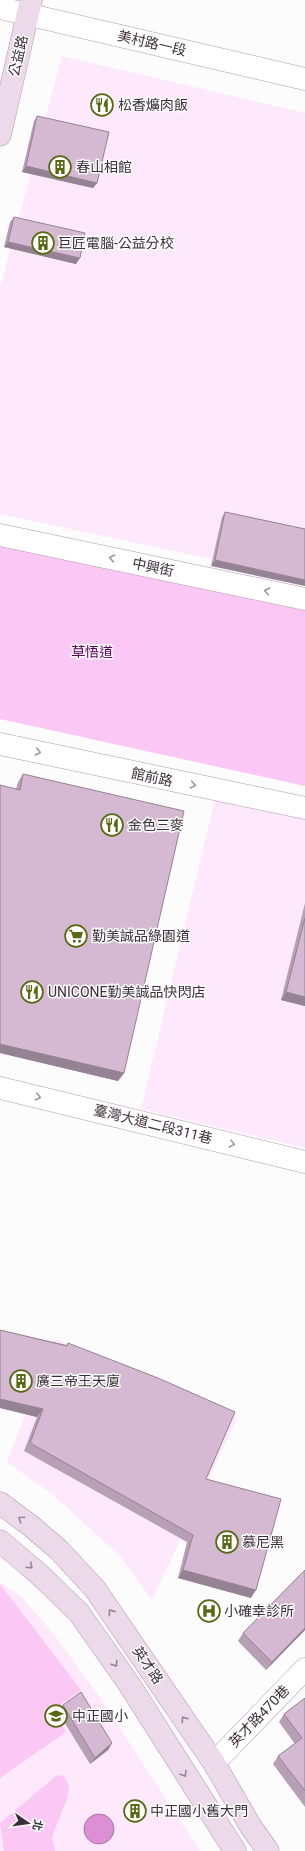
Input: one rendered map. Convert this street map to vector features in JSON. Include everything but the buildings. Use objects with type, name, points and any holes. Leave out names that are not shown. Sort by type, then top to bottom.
[{"type":"main road","name":"公益路","points":[[0,136],[29,7]]},
{"type":"main road","name":"英才路","points":[[0,1504],[31,1526],[59,1550],[95,1589],[214,1763],[251,1827],[268,1851]]},
{"type":"main road","name":"英才路","points":[[0,1541],[39,1574],[79,1612],[129,1684],[235,1851]]},
{"type":"street","name":"美村路一段","points":[[0,8],[29,7],[305,79]]},
{"type":"street","name":"中興街","points":[[0,535],[305,599]]},
{"type":"street","name":"館前路","points":[[0,744],[305,808]]},
{"type":"street","name":"臺灣大道二段311巷","points":[[0,1088],[305,1162]]},
{"type":"street","name":"英才路470巷","points":[[214,1763],[305,1669]]},
{"type":"shaded area","points":[[62,56],[305,113],[305,579],[0,514],[0,288]]},
{"type":"shaded area","points":[[215,799],[305,818],[305,1148],[141,1109]]},
{"type":"shaded area","points":[[55,1339],[237,1418],[152,1600],[120,1556],[52,1494],[7,1462]]},
{"type":"shaded area","name":"中正國小","points":[[0,1582],[21,1597],[49,1628],[97,1693],[200,1851],[0,1851]]},
{"type":"shaded area","points":[[99,1814],[110,1818],[114,1829],[110,1840],[99,1844],[88,1840],[84,1829],[88,1818]]},
{"type":"green space","name":"草悟道","points":[[0,544],[305,610],[305,786],[0,719]]},
{"type":"green space","points":[[0,1584],[81,1690],[53,1710],[66,1732],[0,1778]]},
{"type":"green space","points":[[63,1775],[69,1785],[67,1799],[52,1837],[55,1851],[4,1851],[0,1823],[56,1776]]},
{"type":"place","name":"松香爌肉飯","points":[[102,105]]},
{"type":"place","name":"春山相館","points":[[60,167]]},
{"type":"place","name":"巨匠電腦-公益分校","points":[[43,243]]},
{"type":"place","name":"金色三麥","points":[[112,825]]},
{"type":"place","name":"勤美誠品綠園道","points":[[76,936]]},
{"type":"place","name":"UNICONE勤美誠品快閃店","points":[[32,992]]},
{"type":"place","name":"廣三帝王天廈","points":[[21,1381]]},
{"type":"place","name":"慕尼黑","points":[[227,1542]]},
{"type":"place","name":"小確幸診所","points":[[209,1611]]},
{"type":"place","name":"中正國小","points":[[56,1716]]},
{"type":"place","name":"中正國小舊大門","points":[[135,1811]]}]
